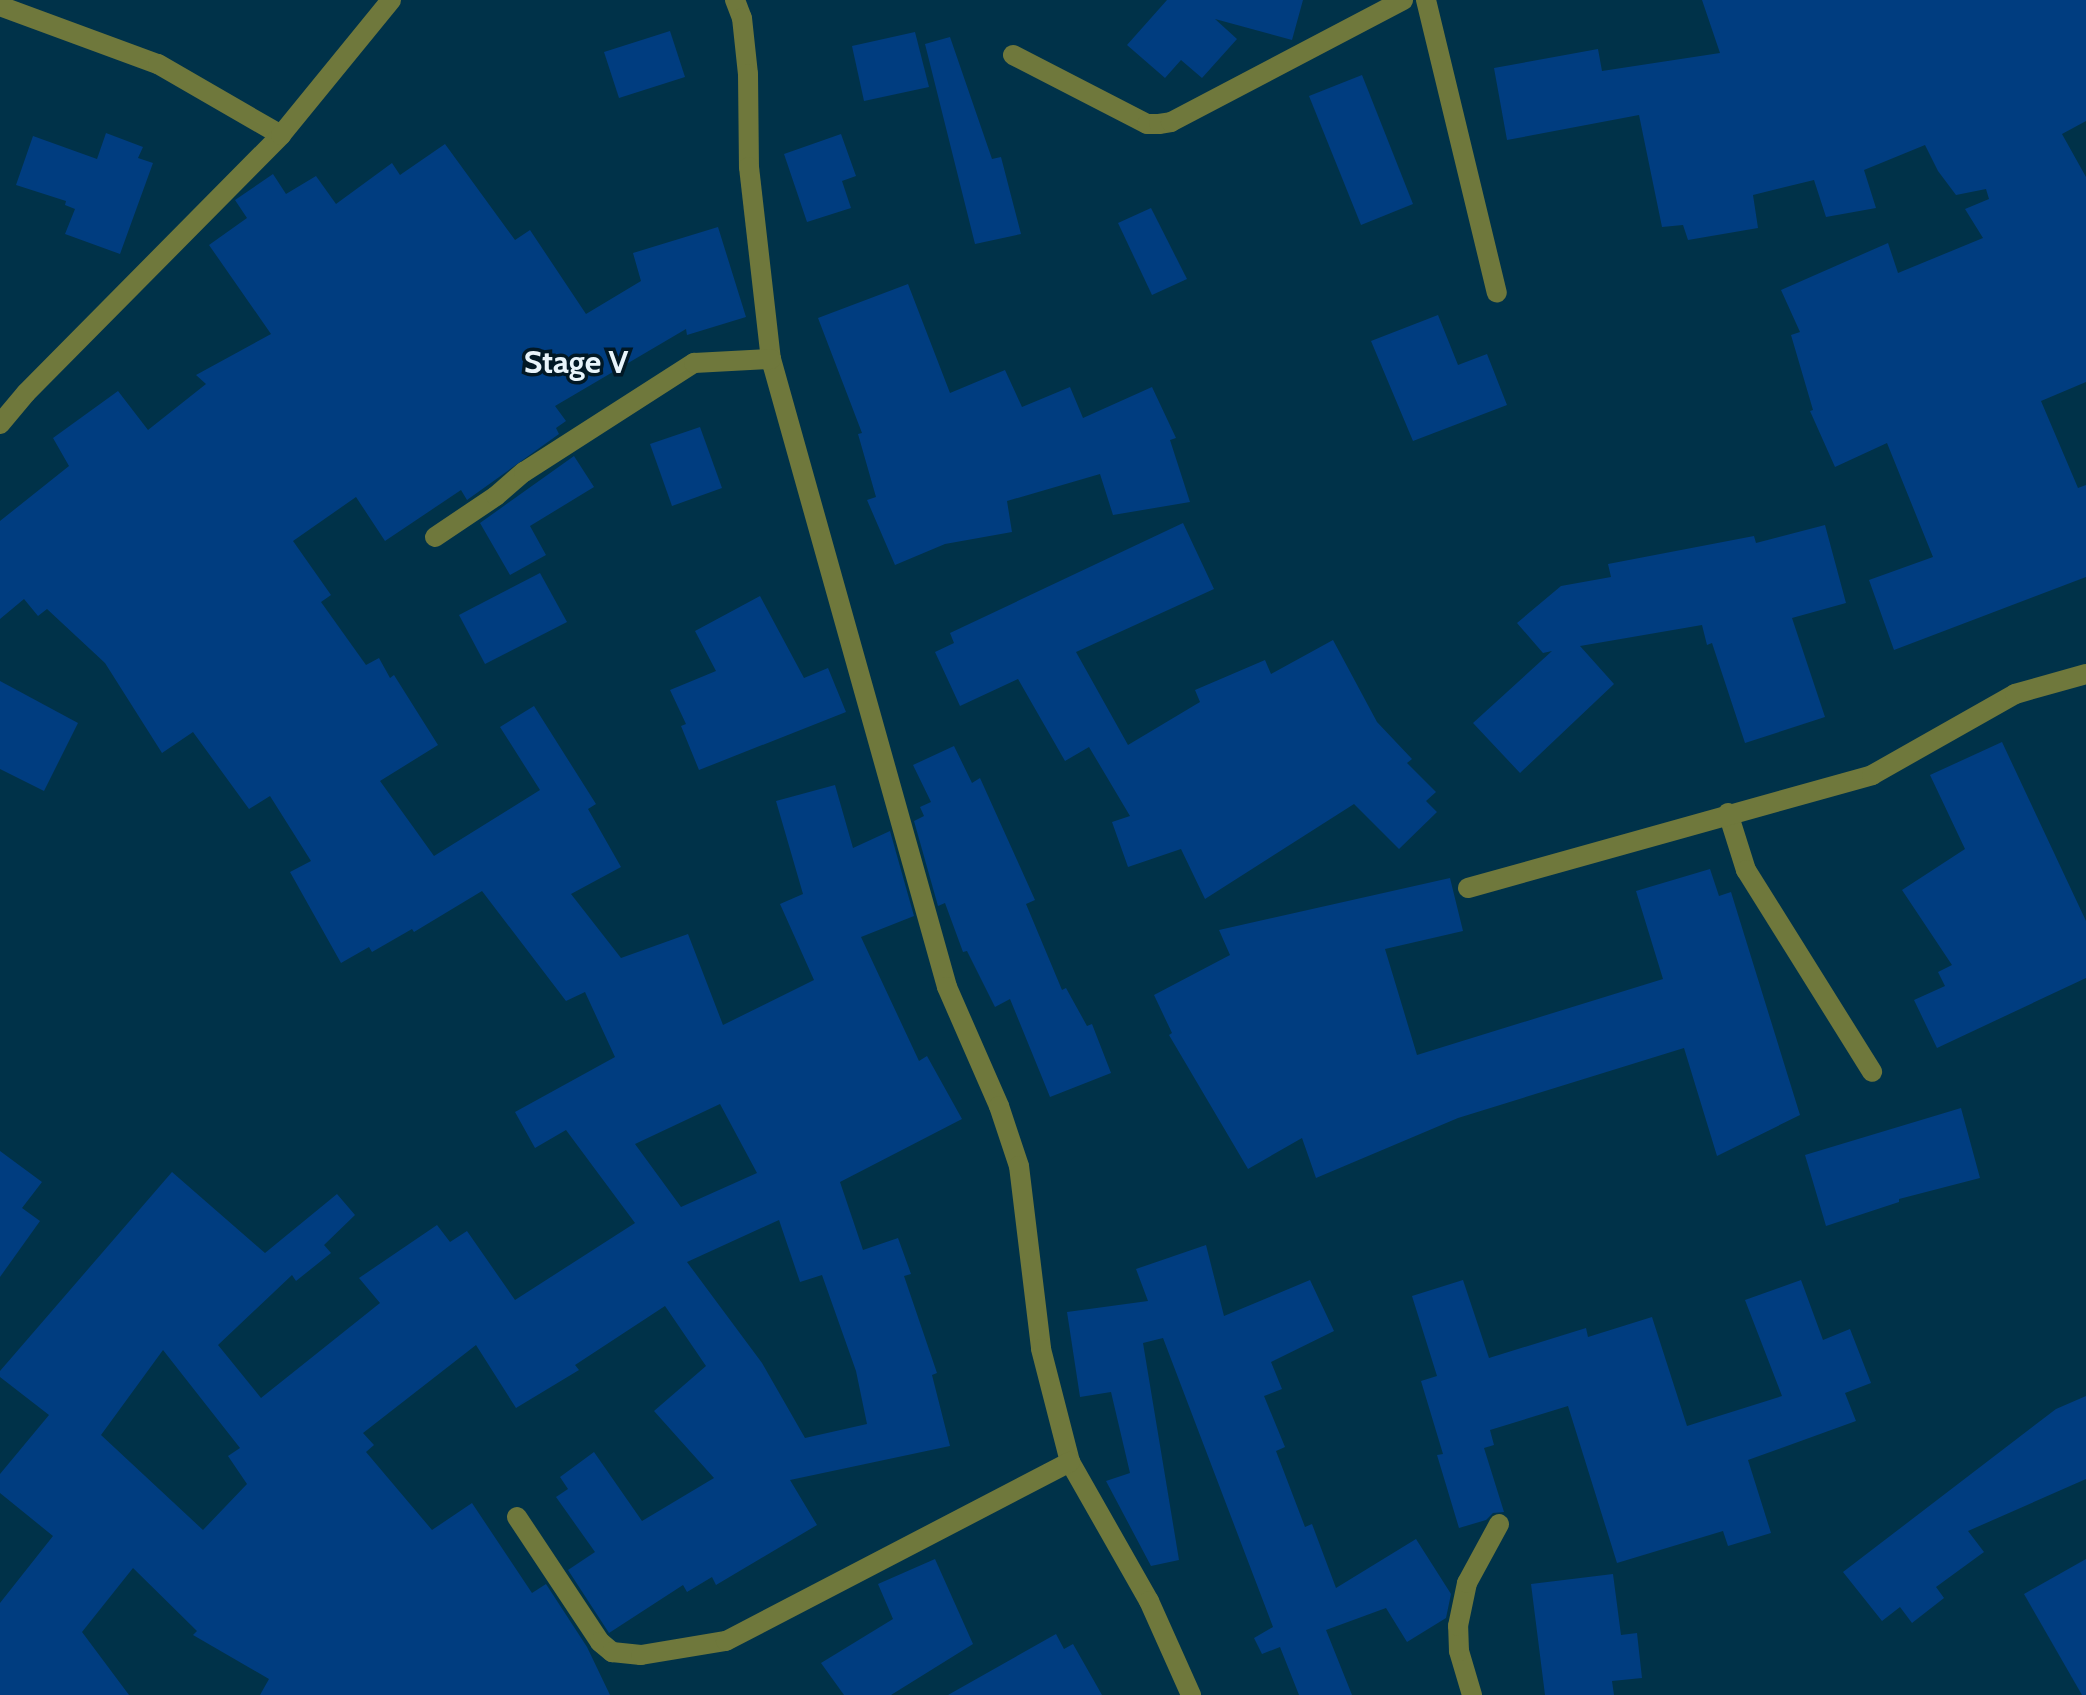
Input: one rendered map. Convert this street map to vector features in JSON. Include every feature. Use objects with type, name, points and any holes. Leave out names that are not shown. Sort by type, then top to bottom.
[{"type":"street","points":[[0,424],[26,393],[281,135],[391,0]]},
{"type":"street","points":[[735,0],[742,18],[748,74],[749,167],[771,359],[947,987],[999,1106],[1019,1166],[1041,1349],[1070,1462],[1149,1601],[1191,1695]]},
{"type":"street","points":[[1013,55],[1147,124],[1159,124],[1171,122],[1403,0]]},
{"type":"street","points":[[1426,0],[1497,293]]},
{"type":"street","points":[[0,6],[158,64],[281,135]]},
{"type":"street","points":[[435,537],[496,496],[524,472],[694,363],[771,359]]},
{"type":"street","points":[[1468,888],[1872,775],[2015,694],[2086,674]]},
{"type":"street","points":[[1728,813],[1746,870],[1872,1072]]},
{"type":"street","points":[[517,1517],[600,1642],[612,1652],[641,1655],[726,1641],[1070,1462]]},
{"type":"street","points":[[1472,1695],[1459,1651],[1458,1626],[1467,1583],[1499,1524]]},
{"type":"building","points":[[1167,0],[1303,0],[1292,40],[1215,19],[1237,39],[1202,78],[1181,60],[1165,78],[1127,45]]},
{"type":"building","points":[[1702,0],[2086,0],[2086,121],[2062,134],[2086,177],[2086,382],[2041,401],[2078,488],[2086,485],[2086,577],[1894,650],[1869,580],[1933,557],[1887,443],[1835,467],[1810,411],[1813,410],[1791,335],[1800,332],[1781,290],[1888,243],[1898,273],[1983,238],[1965,209],[1989,199],[1986,189],[1956,195],[1938,171],[1925,145],[1864,170],[1876,208],[1826,217],[1814,180],[1753,195],[1758,228],[1688,240],[1683,225],[1662,227],[1639,115],[1507,140],[1494,68],[1598,49],[1602,71],[1720,53]]},
{"type":"building","points":[[670,31],[685,77],[619,98],[604,52]]},
{"type":"building","points":[[915,32],[929,87],[864,101],[852,46]]},
{"type":"building","points":[[950,37],[992,159],[1001,157],[1021,234],[975,244],[925,44]]},
{"type":"building","points":[[1362,75],[1413,204],[1361,225],[1309,96]]},
{"type":"building","points":[[106,133],[143,147],[138,158],[153,163],[120,254],[65,234],[75,209],[65,205],[66,201],[16,185],[33,136],[97,159]]},
{"type":"building","points":[[841,134],[856,176],[842,181],[851,208],[807,222],[784,154]]},
{"type":"building","points":[[445,144],[515,240],[530,230],[586,314],[641,281],[633,253],[718,227],[746,317],[687,335],[686,329],[555,406],[566,421],[556,428],[559,434],[467,500],[461,490],[385,541],[356,497],[293,541],[331,595],[321,602],[366,665],[379,658],[390,678],[394,675],[438,745],[380,781],[434,856],[540,790],[500,727],[534,706],[596,804],[588,809],[621,867],[571,894],[621,958],[688,934],[723,1025],[814,980],[780,904],[803,894],[776,801],[835,785],[853,848],[890,831],[914,916],[861,937],[919,1061],[927,1056],[962,1119],[840,1182],[863,1250],[898,1238],[911,1274],[904,1276],[937,1373],[932,1375],[950,1446],[790,1480],[817,1525],[716,1585],[712,1577],[687,1592],[683,1585],[609,1633],[568,1570],[595,1552],[556,1497],[568,1489],[560,1477],[594,1452],[642,1521],[714,1478],[654,1411],[706,1366],[665,1306],[575,1365],[579,1370],[516,1408],[476,1345],[363,1433],[374,1445],[366,1452],[432,1530],[472,1503],[532,1593],[546,1584],[587,1647],[610,1695],[260,1695],[269,1679],[193,1635],[197,1631],[133,1568],[82,1632],[129,1695],[0,1695],[0,1603],[53,1536],[0,1493],[0,1474],[49,1415],[0,1377],[0,1371],[172,1172],[265,1253],[337,1194],[355,1215],[324,1245],[331,1253],[296,1281],[292,1275],[218,1345],[261,1398],[380,1303],[359,1278],[437,1225],[450,1242],[467,1231],[515,1300],[635,1223],[566,1130],[535,1148],[515,1112],[615,1057],[585,992],[566,1001],[482,891],[414,932],[412,929],[372,952],[369,947],[341,963],[290,872],[311,861],[270,796],[249,809],[193,732],[162,753],[105,663],[47,609],[38,616],[24,599],[0,619],[0,521],[69,466],[53,438],[118,391],[148,430],[206,384],[196,375],[271,334],[209,245],[247,218],[235,200],[273,174],[286,194],[316,176],[336,204],[392,163],[400,175]],"holes":[[[720,1104],[757,1173],[681,1207],[635,1144]],[[779,1220],[800,1282],[822,1275],[856,1371],[867,1424],[805,1438],[762,1363],[687,1262]],[[163,1350],[240,1448],[228,1456],[247,1484],[203,1530],[101,1435]]]},
{"type":"building","points":[[1151,208],[1187,279],[1152,295],[1118,223]]},
{"type":"building","points":[[908,284],[950,393],[1005,370],[1022,407],[1070,387],[1083,418],[1152,387],[1176,438],[1170,440],[1190,502],[1113,515],[1100,474],[1007,501],[1012,532],[945,544],[895,565],[867,500],[876,497],[858,434],[862,433],[818,318]]},
{"type":"building","points":[[1438,315],[1458,365],[1487,354],[1507,405],[1413,441],[1371,341]]},
{"type":"building","points":[[700,427],[722,488],[672,506],[650,444]]},
{"type":"building","points":[[574,456],[594,487],[530,526],[546,555],[510,575],[480,523]]},
{"type":"building","points":[[1183,523],[1214,589],[1076,652],[1128,745],[1200,702],[1195,690],[1265,660],[1271,674],[1333,640],[1377,722],[1412,759],[1407,763],[1436,792],[1426,801],[1437,812],[1399,849],[1354,804],[1205,899],[1181,849],[1128,867],[1112,822],[1130,816],[1089,747],[1065,761],[1018,679],[960,706],[935,652],[954,643],[950,633]]},
{"type":"building","points":[[1825,525],[1846,603],[1792,618],[1825,717],[1745,743],[1712,643],[1707,645],[1702,625],[1580,646],[1614,684],[1520,773],[1473,723],[1552,651],[1543,653],[1517,623],[1561,586],[1611,577],[1608,564],[1754,536],[1756,543]]},
{"type":"building","points":[[540,573],[567,622],[485,664],[459,615]]},
{"type":"building","points":[[760,596],[804,678],[828,668],[846,712],[699,770],[681,726],[686,724],[670,690],[716,671],[695,631]]},
{"type":"building","points":[[0,681],[78,723],[44,791],[0,769]]},
{"type":"building","points":[[2002,742],[2086,921],[2086,978],[1937,1048],[1914,1000],[1945,986],[1938,972],[1952,965],[1902,890],[1965,849],[1930,775]]},
{"type":"building","points":[[954,746],[972,783],[980,778],[1035,900],[1026,904],[1062,990],[1066,988],[1087,1026],[1092,1024],[1111,1073],[1050,1097],[1010,999],[995,1007],[967,951],[963,952],[945,903],[938,906],[914,821],[924,816],[920,807],[931,802],[913,765]]},
{"type":"building","points":[[1710,869],[1719,896],[1731,892],[1800,1115],[1717,1156],[1684,1048],[1458,1118],[1316,1178],[1302,1138],[1248,1169],[1169,1035],[1172,1033],[1154,995],[1230,955],[1219,930],[1450,878],[1463,931],[1385,949],[1417,1055],[1663,979],[1636,891]]},
{"type":"building","points":[[1961,1108],[1980,1178],[1899,1199],[1899,1202],[1826,1226],[1805,1155]]},
{"type":"building","points":[[0,1151],[42,1182],[22,1208],[40,1221],[0,1277]]},
{"type":"building","points":[[1206,1245],[1224,1316],[1310,1280],[1334,1331],[1271,1362],[1282,1389],[1264,1396],[1285,1447],[1276,1451],[1305,1527],[1312,1524],[1336,1588],[1416,1539],[1451,1594],[1446,1618],[1407,1642],[1386,1608],[1326,1630],[1352,1695],[1299,1695],[1280,1647],[1262,1654],[1254,1638],[1273,1627],[1163,1338],[1143,1343],[1179,1560],[1151,1566],[1106,1481],[1130,1473],[1111,1392],[1080,1397],[1067,1312],[1148,1301],[1136,1269]]},
{"type":"building","points":[[1463,1280],[1489,1358],[1586,1328],[1588,1337],[1652,1317],[1687,1426],[1782,1396],[1745,1300],[1801,1280],[1823,1340],[1850,1329],[1871,1383],[1845,1393],[1856,1421],[1748,1460],[1771,1533],[1728,1546],[1723,1531],[1617,1563],[1568,1406],[1490,1430],[1494,1445],[1484,1448],[1504,1512],[1493,1513],[1486,1520],[1459,1528],[1437,1455],[1443,1454],[1421,1381],[1437,1376],[1412,1296]]},
{"type":"building","points":[[2086,1396],[2086,1479],[1968,1531],[1984,1552],[1936,1587],[1944,1598],[1912,1623],[1900,1607],[1882,1621],[1843,1572],[2056,1409]]},
{"type":"building","points":[[935,1559],[973,1644],[891,1695],[844,1695],[821,1663],[893,1619],[878,1584]]},
{"type":"building","points":[[2086,1559],[2086,1695],[2082,1695],[2024,1594]]},
{"type":"building","points":[[1613,1574],[1621,1635],[1637,1633],[1642,1678],[1612,1681],[1614,1695],[1545,1695],[1531,1584]]},
{"type":"building","points":[[1056,1634],[1064,1649],[1073,1644],[1102,1695],[948,1695]]},
{"type":"district","name":"Stage V","points":[[576,362]]}]
